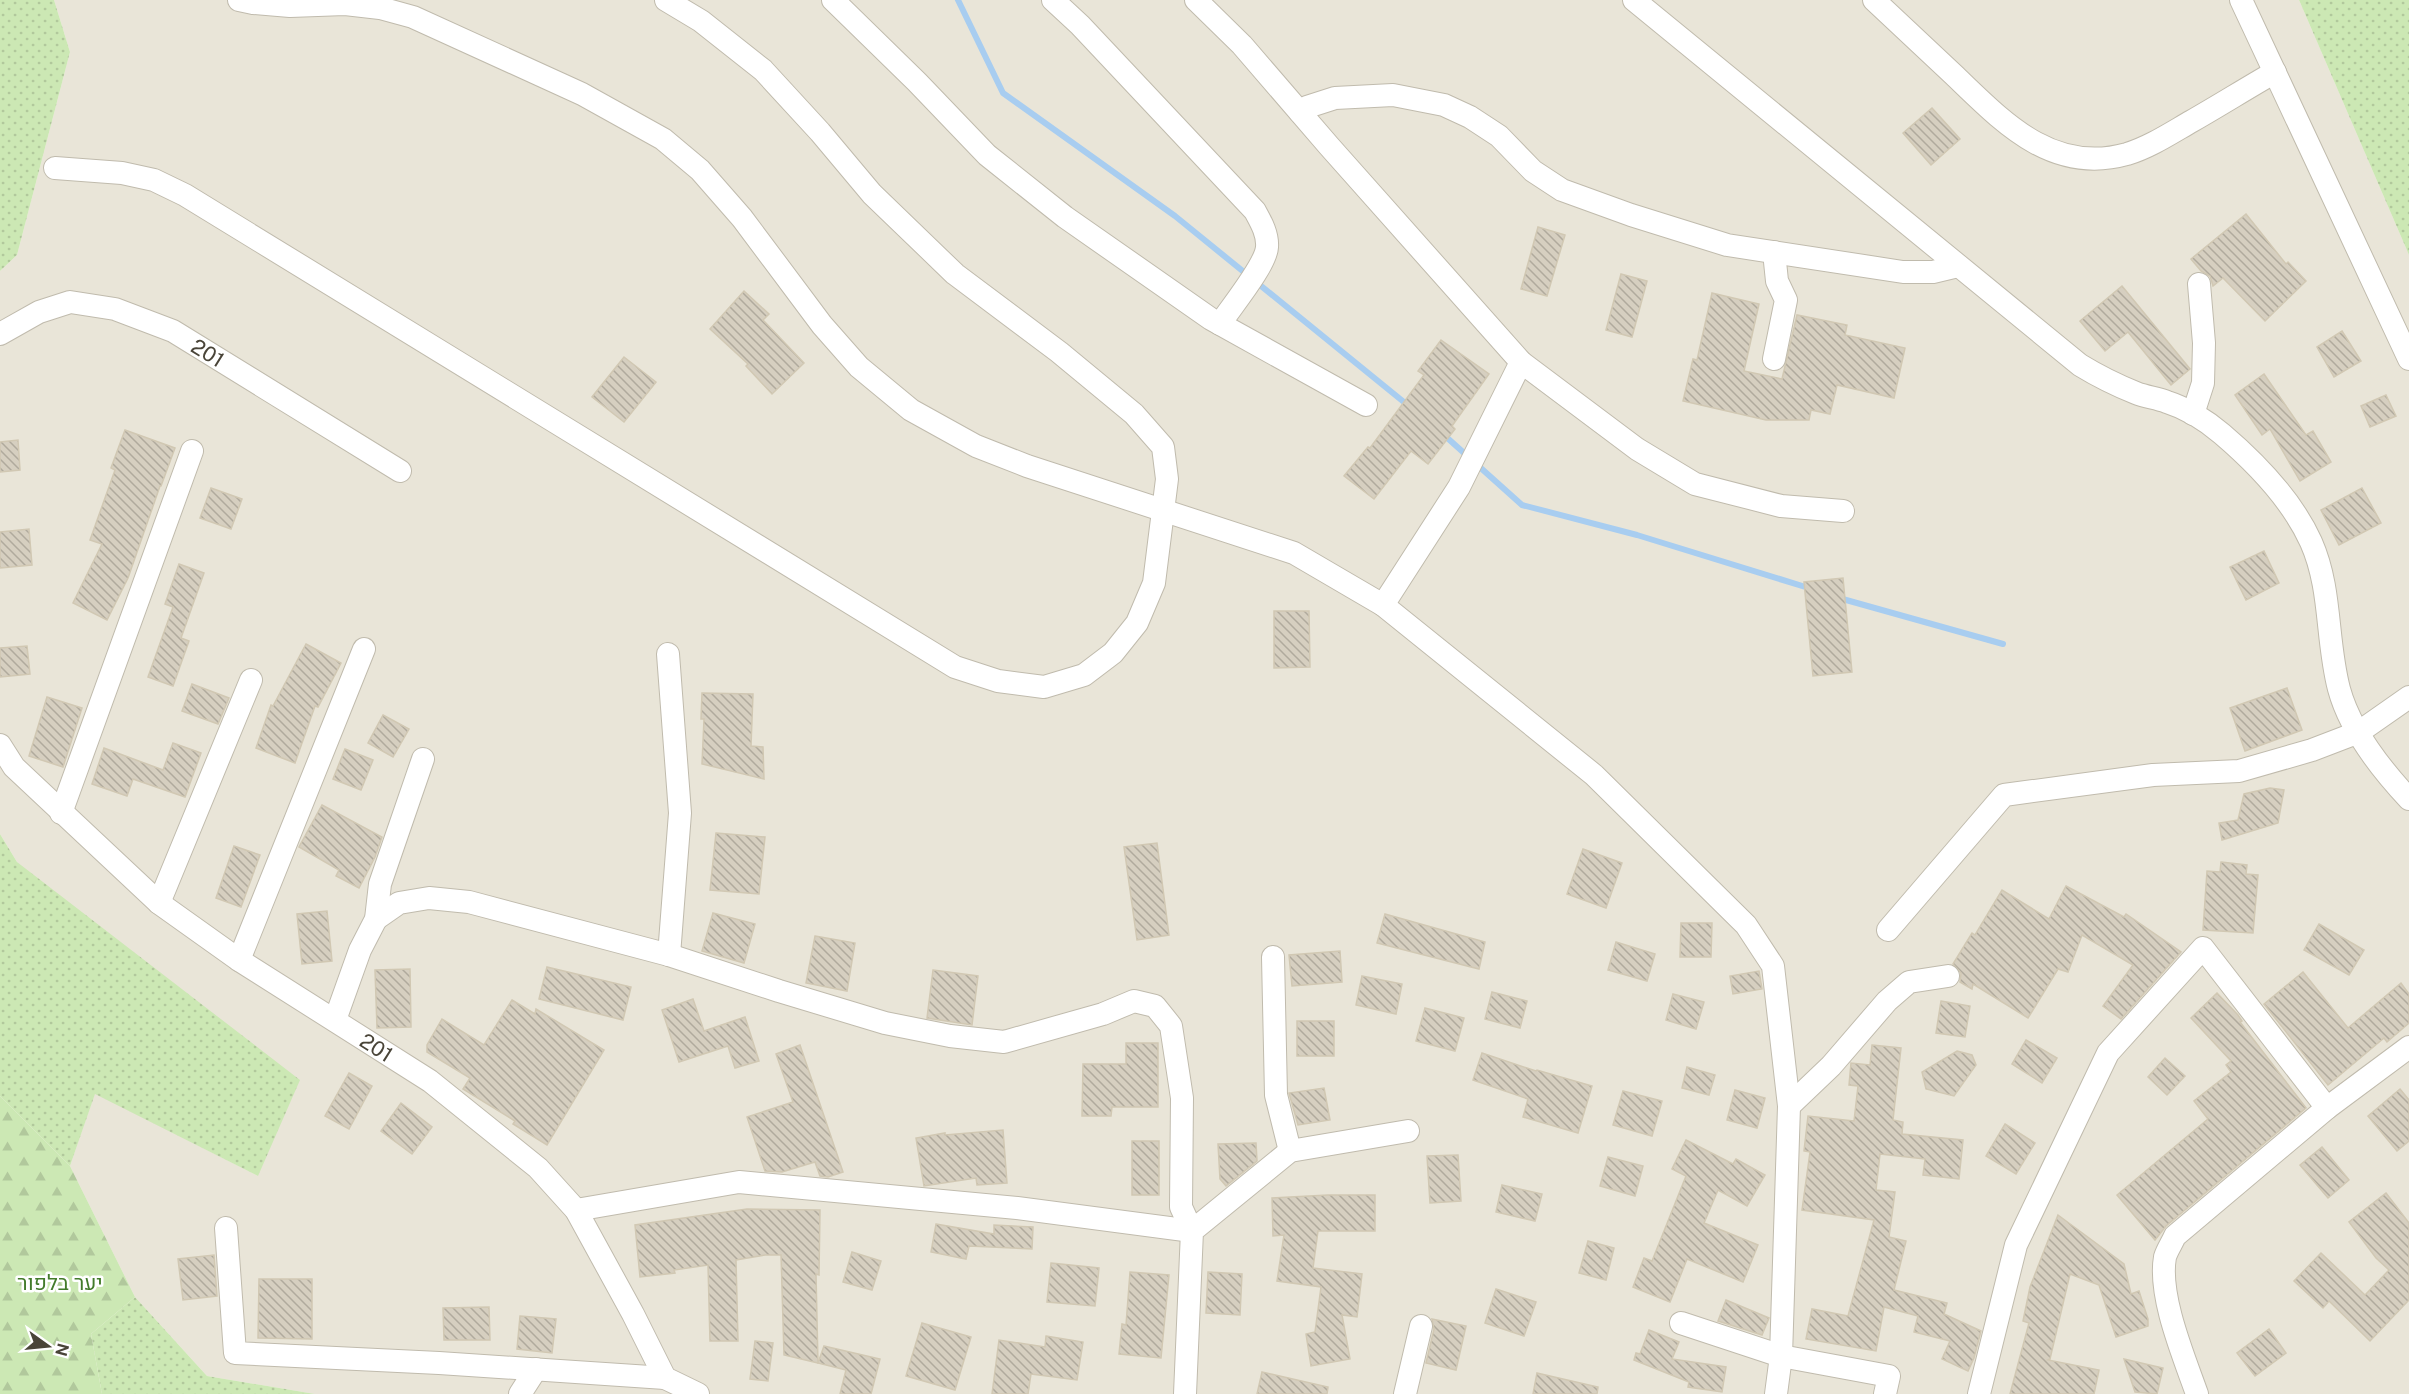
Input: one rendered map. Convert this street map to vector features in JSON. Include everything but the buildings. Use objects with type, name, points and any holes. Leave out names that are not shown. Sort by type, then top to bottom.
[{"type":"street","points":[[239,0],[290,6],[345,4],[380,8],[413,17],[582,94],[663,139],[700,170],[742,218],[822,325],[859,367],[911,410],[976,446],[1027,466],[1294,553],[1383,605],[1594,775],[1746,925],[1773,966],[1789,1106],[1781,1356],[1776,1394]]},
{"type":"street","points":[[55,168],[122,173],[154,180],[185,195],[955,667],[998,681],[1044,687],[1084,675],[1113,652],[1137,624],[1154,583],[1167,479],[1163,447],[1134,414],[1059,352],[955,274],[872,194],[820,132],[763,70],[701,21],[666,0]]},
{"type":"street","points":[[833,0],[987,155],[1065,217],[1220,324],[1366,405]]},
{"type":"street","points":[[1053,0],[1080,25],[1256,211],[1264,230],[1267,247],[1260,265],[1220,324]]},
{"type":"street","points":[[1196,0],[1242,45],[1521,362],[1637,449],[1695,484],[1781,506],[1843,511]]},
{"type":"street","points":[[1634,0],[2062,351],[2100,377],[2139,394],[2169,402],[2193,414],[2220,432],[2257,467],[2295,514],[2311,542],[2325,587],[2338,688],[2348,715],[2386,774],[2409,799]]},
{"type":"street","points":[[1874,0],[2000,119],[2027,139],[2050,151],[2072,157],[2101,158],[2127,154],[2150,145],[2275,72]]},
{"type":"street","points":[[2241,0],[2409,359]]},
{"type":"street","points":[[1300,112],[1307,107],[1347,97],[1393,95],[1444,105],[1470,117],[1499,136],[1533,171],[1562,190],[1631,215],[1727,245],[1903,273],[1933,272],[1958,266]]},
{"type":"street","points":[[1774,252],[1777,281],[1786,300],[1774,359]]},
{"type":"street","points":[[2193,414],[2203,383],[2204,343],[2199,284]]},
{"type":"street","name":"201","points":[[0,334],[39,312],[70,302],[115,309],[173,331],[400,471]]},
{"type":"street","points":[[1383,605],[1459,487],[1521,362]]},
{"type":"street","points":[[61,813],[192,451]]},
{"type":"street","points":[[239,960],[364,649]]},
{"type":"street","points":[[668,654],[680,813],[669,955]]},
{"type":"street","points":[[159,903],[251,680]]},
{"type":"street","points":[[1888,930],[2004,795],[2153,775],[2239,771],[2312,750],[2359,732],[2409,696]]},
{"type":"street","name":"201","points":[[0,745],[14,767],[159,903],[239,960],[430,1081],[538,1168],[576,1210],[665,1378]]},
{"type":"street","points":[[335,1020],[360,950],[376,919],[380,884],[423,759]]},
{"type":"street","points":[[376,919],[399,903],[429,898],[468,902],[669,955],[885,1023],[950,1036],[1004,1042],[1103,1014],[1134,1001],[1155,1006],[1171,1026],[1182,1098],[1181,1207],[1192,1231],[1185,1394]]},
{"type":"street","points":[[1979,1394],[2016,1245],[2108,1053],[2203,948],[2326,1108]]},
{"type":"street","points":[[1273,957],[1276,1095],[1290,1151]]},
{"type":"street","points":[[1789,1106],[1831,1066],[1887,1001],[1909,982],[1948,976]]},
{"type":"street","points":[[2197,1394],[2176,1335],[2163,1274],[2166,1254],[2175,1236],[2326,1108],[2409,1047]]},
{"type":"street","points":[[576,1210],[739,1182],[1017,1208],[1192,1231],[1290,1151],[1408,1131]]},
{"type":"street","points":[[226,1228],[235,1353],[665,1378],[698,1394]]},
{"type":"street","points":[[1681,1323],[1781,1356],[1889,1376],[1885,1394]]},
{"type":"street","points":[[1406,1394],[1421,1326]]},
{"type":"street","points":[[520,1394],[536,1369]]},
{"type":"shaded area","points":[[54,0],[2299,0],[2409,255],[2409,1394],[315,1394],[207,1376],[135,1297],[70,1166],[95,1093],[258,1176],[17,862],[0,834],[0,271],[17,255],[70,52]]},
{"type":"green space","points":[[0,0],[54,0],[70,52],[17,255],[0,271]]},
{"type":"green space","points":[[2299,0],[2409,0],[2409,255]]},
{"type":"green space","points":[[0,834],[17,862],[300,1080],[258,1176],[95,1094],[70,1166],[0,1096]]},
{"type":"green space","name":"יער בלפור","points":[[0,1096],[70,1166],[135,1297],[91,1334],[102,1394],[0,1394]]},
{"type":"green space","points":[[135,1297],[207,1376],[315,1394],[102,1394],[91,1334]]},
{"type":"waterway","points":[[958,0],[1003,93],[1175,216],[1410,407]]},
{"type":"waterway","points":[[1444,435],[1522,505],[1637,535],[1812,589]]},
{"type":"waterway","points":[[1839,598],[2003,644]]}]
